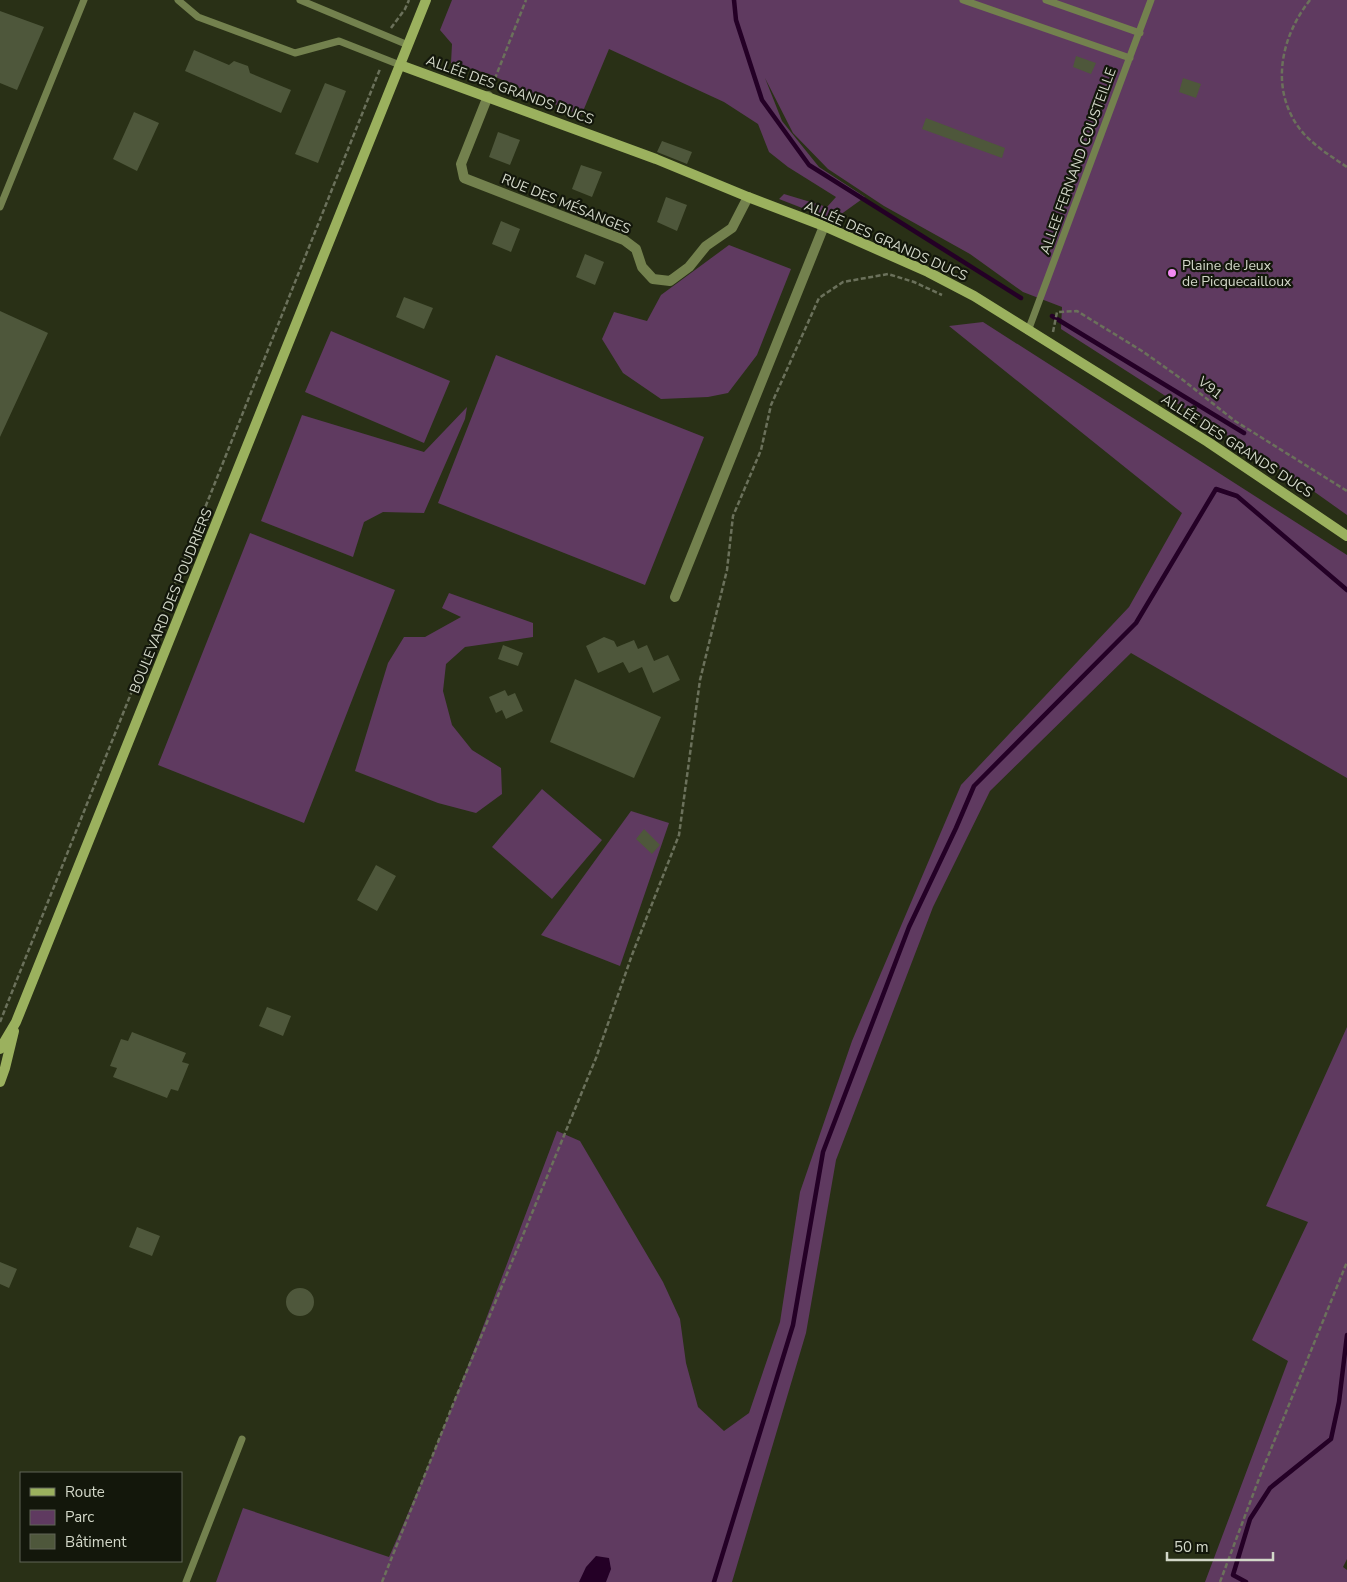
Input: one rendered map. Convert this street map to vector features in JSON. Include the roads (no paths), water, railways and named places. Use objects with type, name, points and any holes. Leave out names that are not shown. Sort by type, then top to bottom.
[{"type":"main road","name":"BOULEVARD DES POUDRIERS","points":[[0,1082],[16,1022],[426,0]]},
{"type":"main road","name":"ALLÉE DES GRANDS DUCS","points":[[400,65],[656,158],[748,197],[824,226],[967,292],[1208,442],[1347,536]]},
{"type":"main road","name":"BOULEVARD DES POUDRIERS","points":[[0,1048],[16,1022]]},
{"type":"street","name":"RUE DES MÉSANGES","points":[[488,96],[461,164],[464,178],[624,240],[636,249],[642,267],[653,279],[670,281],[689,268],[706,246],[732,228],[748,197]]},
{"type":"street","points":[[675,597],[824,226]]},
{"type":"lane","points":[[0,207],[84,0]]},
{"type":"lane","points":[[178,0],[198,16],[295,53],[338,41],[400,65]]},
{"type":"lane","points":[[300,0],[408,45]]},
{"type":"lane","points":[[963,0],[1130,58]]},
{"type":"lane","points":[[1046,0],[1140,33]]},
{"type":"lane","name":"ALLEE FERNAND COUSTEILLE","points":[[1028,331],[1151,0]]},
{"type":"lane","points":[[186,1582],[242,1438]]},
{"type":"waterway","points":[[734,0],[736,20],[762,100],[809,165],[1021,298]]},
{"type":"waterway","points":[[1052,316],[1244,433]]},
{"type":"waterway","points":[[714,1582],[793,1325],[823,1152],[909,927],[974,786],[1136,623],[1216,489],[1237,496],[1347,590]]},
{"type":"waterway","points":[[1246,1582],[1233,1575],[1250,1519],[1270,1488],[1331,1439],[1339,1402],[1347,1335]]},
{"type":"place","name":"Plaine de Jeux de Picquecailloux","points":[[1172,273]]}]
